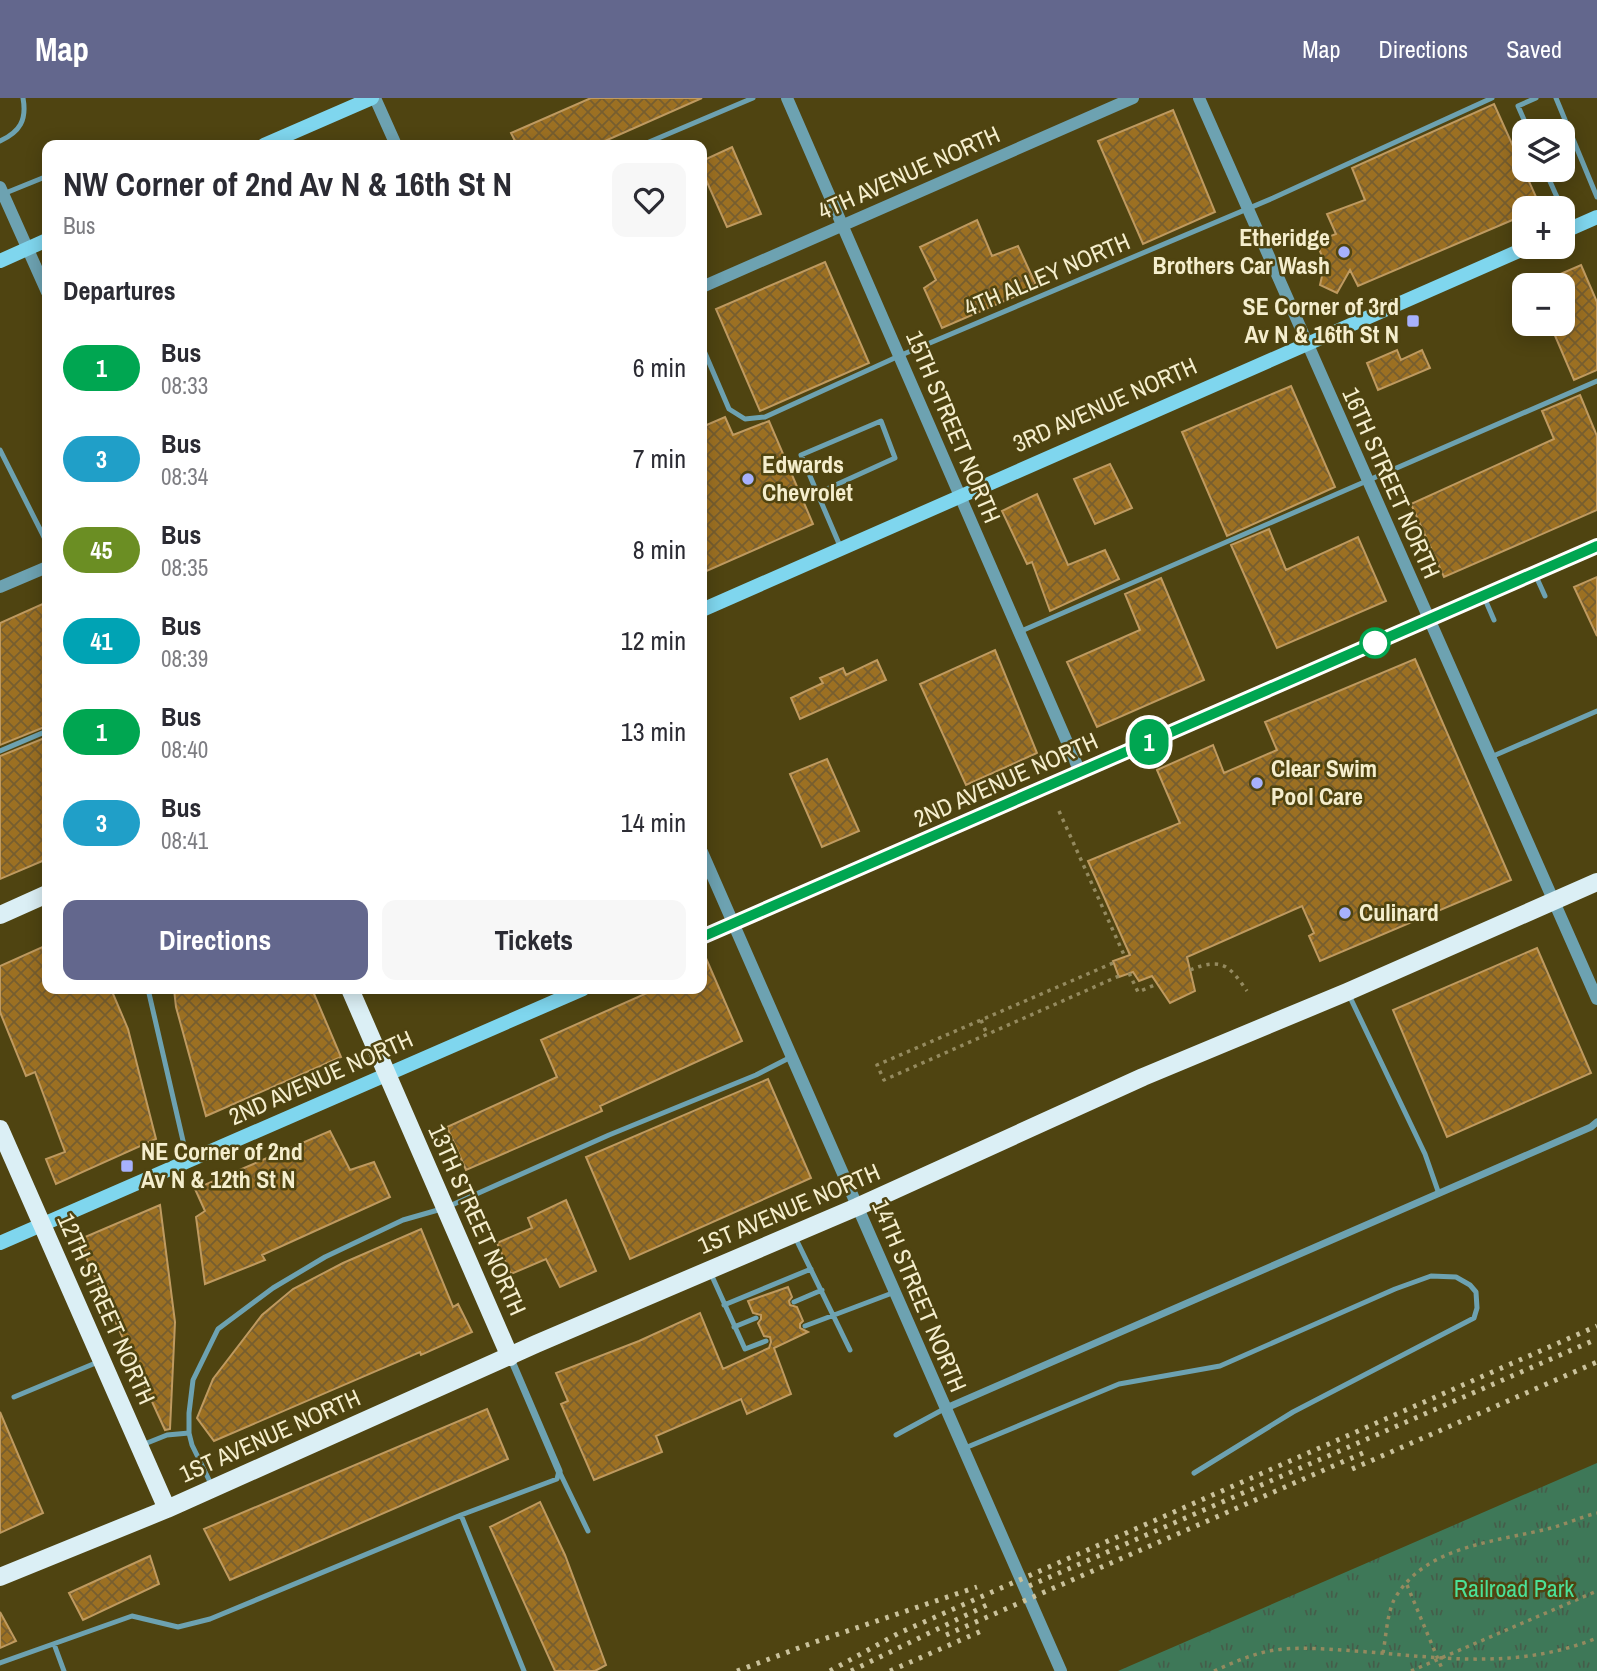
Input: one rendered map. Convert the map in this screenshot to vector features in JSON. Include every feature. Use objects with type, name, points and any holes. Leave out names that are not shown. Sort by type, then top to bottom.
[{"type":"main road","points":[[276,140],[374,98]]},
{"type":"main road","points":[[1575,226],[1597,217]]},
{"type":"main road","points":[[0,261],[42,242]]},
{"type":"main road","name":"3RD AVENUE NORTH","points":[[707,608],[1512,254]]},
{"type":"main road","name":"2ND AVENUE NORTH","points":[[707,935],[1597,546]]},
{"type":"main road","name":"1ST AVENUE NORTH","points":[[0,1577],[167,1509],[857,1207],[1143,1077],[1347,992],[1597,882]]},
{"type":"main road","points":[[0,915],[42,896]]},
{"type":"main road","name":"13TH STREET NORTH","points":[[352,994],[510,1357]]},
{"type":"main road","name":"2ND AVENUE NORTH","points":[[0,1243],[571,994]]},
{"type":"main road","name":"12TH STREET NORTH","points":[[0,1129],[167,1509]]},
{"type":"street","points":[[374,98],[394,140]]},
{"type":"street","name":"15TH STREET NORTH","points":[[788,98],[1080,772]]},
{"type":"street","name":"4TH AVENUE NORTH","points":[[707,285],[1133,98]]},
{"type":"street","name":"16TH STREET NORTH","points":[[1199,98],[1597,999]]},
{"type":"street","points":[[1,191],[42,281]]},
{"type":"street","points":[[0,587],[42,568]]},
{"type":"street","name":"14TH STREET NORTH","points":[[707,864],[1061,1671]]},
{"type":"street","points":[[944,1409],[1591,1128],[1597,1122]]},
{"type":"street","name":"13TH STREET NORTH","points":[[510,1357],[559,1471]]},
{"type":"lane","points":[[0,141],[20,128],[25,115],[23,98]]},
{"type":"lane","points":[[662,140],[753,98]]},
{"type":"lane","name":"4TH ALLEY NORTH","points":[[707,358],[729,409],[745,419],[765,417],[899,356],[1248,208],[1492,98]]},
{"type":"lane","points":[[1524,119],[1518,106],[1536,98]]},
{"type":"lane","points":[[1556,98],[1597,197]]},
{"type":"lane","points":[[1,191],[42,178]]},
{"type":"lane","points":[[1019,632],[1597,381]]},
{"type":"lane","points":[[818,493],[895,458],[881,421],[801,455],[842,549]]},
{"type":"lane","points":[[0,450],[42,533]]},
{"type":"lane","points":[[1535,574],[1545,596]]},
{"type":"lane","points":[[1483,596],[1494,620]]},
{"type":"lane","points":[[1489,758],[1597,711]]},
{"type":"lane","points":[[0,751],[42,733]]},
{"type":"lane","points":[[1347,992],[1424,1154],[1439,1194]]},
{"type":"lane","points":[[149,994],[188,1161]]},
{"type":"lane","points":[[213,1488],[189,1433],[193,1380],[218,1329],[273,1288],[325,1256],[403,1220],[445,1208],[609,1135],[756,1075],[792,1057]]},
{"type":"lane","points":[[794,1234],[850,1350]]},
{"type":"lane","points":[[724,1305],[811,1269]]},
{"type":"lane","points":[[709,1270],[745,1349],[766,1341]]},
{"type":"lane","points":[[962,1449],[1119,1384],[1220,1366],[1395,1289],[1431,1276],[1456,1277],[1476,1292],[1477,1308],[1474,1318],[1293,1412],[1194,1473]]},
{"type":"lane","points":[[794,1301],[822,1290]]},
{"type":"lane","points":[[806,1326],[894,1293]]},
{"type":"lane","points":[[734,1327],[755,1318]]},
{"type":"lane","points":[[14,1397],[102,1361]]},
{"type":"lane","points":[[896,1435],[944,1409]]},
{"type":"lane","points":[[139,1446],[167,1435],[189,1433]]},
{"type":"lane","points":[[0,1663],[132,1616],[178,1627],[210,1619],[461,1515],[556,1479],[559,1471]]},
{"type":"lane","points":[[559,1471],[588,1531]]},
{"type":"lane","points":[[461,1515],[524,1671]]},
{"type":"lane","points":[[54,1644],[64,1671]]},
{"type":"path","points":[[1059,811],[1125,957]]},
{"type":"path","points":[[1191,970],[1214,962],[1223,965],[1233,971],[1247,991]]},
{"type":"path","points":[[1113,963],[877,1065],[884,1080],[1119,976]]},
{"type":"path","points":[[1129,973],[1138,992],[1157,984]]},
{"type":"path","points":[[981,1020],[987,1034]]},
{"type":"path","points":[[1383,1653],[1394,1602],[1406,1585],[1433,1563],[1455,1551],[1553,1528],[1597,1513]]},
{"type":"path","points":[[1406,1585],[1443,1671]]},
{"type":"path","points":[[1410,1671],[1597,1591]]},
{"type":"path","points":[[1214,1671],[1270,1651],[1302,1648],[1496,1660],[1556,1653],[1597,1638]]},
{"type":"green space","name":"Railroad Park","points":[[1597,1463],[1597,1671],[1118,1671]]},
{"type":"building","points":[[591,98],[702,98],[607,140],[514,140],[511,133]]},
{"type":"building","points":[[1494,104],[1512,144],[1512,182],[1529,182],[1536,196],[1512,196],[1512,220],[1358,286],[1350,270],[1337,293],[1320,285],[1325,263],[1316,242],[1336,234],[1327,214],[1365,200],[1352,168]]},
{"type":"building","points":[[1173,110],[1215,212],[1143,244],[1098,141]]},
{"type":"building","points":[[732,147],[761,214],[727,227],[707,182],[707,159]]},
{"type":"building","points":[[977,220],[992,256],[1018,246],[1037,287],[942,328],[924,288],[936,280],[920,247]]},
{"type":"building","points":[[825,262],[869,363],[760,411],[716,309]]},
{"type":"building","points":[[1581,265],[1597,302],[1597,370],[1574,380],[1555,336],[1575,336],[1575,273],[1563,273]]},
{"type":"building","points":[[1397,350],[1401,360],[1422,350],[1430,368],[1378,390],[1367,363]]},
{"type":"building","points":[[1291,386],[1335,487],[1227,536],[1182,432]]},
{"type":"building","points":[[1580,395],[1597,436],[1597,510],[1444,577],[1411,504],[1554,439],[1542,411]]},
{"type":"building","name":"Edwards Chevrolet","points":[[725,417],[733,435],[769,421],[813,524],[707,571],[707,425]]},
{"type":"building","points":[[1110,464],[1132,508],[1095,524],[1074,479]]},
{"type":"building","points":[[1037,494],[1068,565],[1105,550],[1119,579],[1050,611],[1032,562],[1027,564],[1002,511]]},
{"type":"building","points":[[1269,529],[1286,570],[1358,537],[1386,601],[1277,648],[1231,545]]},
{"type":"building","points":[[1597,577],[1597,636],[1574,587]]},
{"type":"building","points":[[1161,578],[1204,680],[1097,727],[1067,662],[1140,630],[1125,594]]},
{"type":"building","points":[[42,604],[42,728],[0,745],[0,623]]},
{"type":"building","points":[[995,650],[1037,753],[966,785],[920,684]]},
{"type":"building","points":[[1415,659],[1511,880],[1320,961],[1309,936],[1314,933],[1302,906],[1187,957],[1195,991],[1170,1003],[1152,976],[1139,981],[1133,972],[1119,977],[1113,961],[1130,955],[1088,861],[1180,823],[1157,770],[1213,745],[1224,773],[1277,750],[1265,722]]},
{"type":"building","points":[[877,660],[886,680],[800,719],[791,698],[823,683],[820,678],[843,668],[846,675]]},
{"type":"building","points":[[42,739],[42,861],[0,879],[0,756]]},
{"type":"building","points":[[827,759],[859,831],[822,847],[790,774]]},
{"type":"building","points":[[42,947],[42,994],[113,994],[128,1029],[156,1139],[56,1184],[46,1159],[65,1152],[35,1072],[26,1076],[0,1012],[0,966]]},
{"type":"building","points":[[1537,948],[1591,1073],[1447,1137],[1393,1010]]},
{"type":"building","points":[[707,960],[742,1041],[600,1106],[602,1111],[466,1170],[447,1127],[557,1077],[541,1040],[645,994],[707,994]]},
{"type":"building","points":[[175,994],[314,994],[341,1057],[206,1116]]},
{"type":"building","points":[[768,1079],[811,1178],[630,1259],[586,1157]]},
{"type":"building","points":[[330,1131],[350,1170],[374,1162],[390,1197],[262,1255],[265,1260],[205,1284],[196,1217],[205,1211],[195,1189]]},
{"type":"building","points":[[566,1200],[596,1271],[560,1287],[546,1259],[511,1274],[497,1243],[532,1228],[528,1218]]},
{"type":"building","points":[[160,1205],[175,1322],[170,1429],[165,1430],[78,1240]]},
{"type":"building","points":[[421,1229],[453,1307],[458,1304],[472,1332],[214,1441],[197,1418],[213,1379],[262,1315],[293,1289],[343,1263]]},
{"type":"building","points":[[788,1287],[792,1297],[790,1305],[797,1307],[803,1321],[800,1328],[808,1332],[774,1348],[791,1394],[747,1414],[741,1399],[656,1436],[662,1452],[594,1480],[561,1404],[568,1401],[556,1373],[639,1341],[700,1313],[723,1369],[769,1348],[770,1337],[764,1336],[758,1323],[761,1315],[753,1313],[748,1301]]},
{"type":"building","points":[[487,1409],[508,1459],[230,1580],[204,1529]]},
{"type":"building","points":[[0,1412],[43,1513],[0,1533]]},
{"type":"building","points":[[540,1502],[565,1555],[606,1665],[595,1671],[555,1671],[490,1527]]},
{"type":"building","points":[[150,1556],[159,1584],[83,1620],[69,1593]]},
{"type":"building","points":[[0,1612],[16,1641],[0,1648]]},
{"type":"railway","points":[[830,1671],[899,1633],[1597,1326]]},
{"type":"railway","points":[[1029,1586],[1597,1339]]},
{"type":"railway","points":[[1352,1469],[1597,1362]]},
{"type":"railway","points":[[946,1635],[1363,1453]]},
{"type":"railway","points":[[737,1671],[977,1587]]},
{"type":"railway","points":[[851,1671],[987,1605]]},
{"type":"railway","points":[[890,1671],[986,1629]]},
{"type":"bus line","name":"1","points":[[707,935],[1597,546]]},
{"type":"place","name":"Etheridge Brothers Car Wash","points":[[1344,252]]},
{"type":"place","name":"SE Corner of 3rd Av N & 16th St N","points":[[1413,321]]},
{"type":"place","name":"Edwards Chevrolet","points":[[748,479]]},
{"type":"place","name":"Clear Swim Pool Care","points":[[1257,783]]},
{"type":"place","name":"Culinard","points":[[1345,913]]},
{"type":"place","name":"NE Corner of 2nd Av N & 12th St N","points":[[127,1166]]}]
